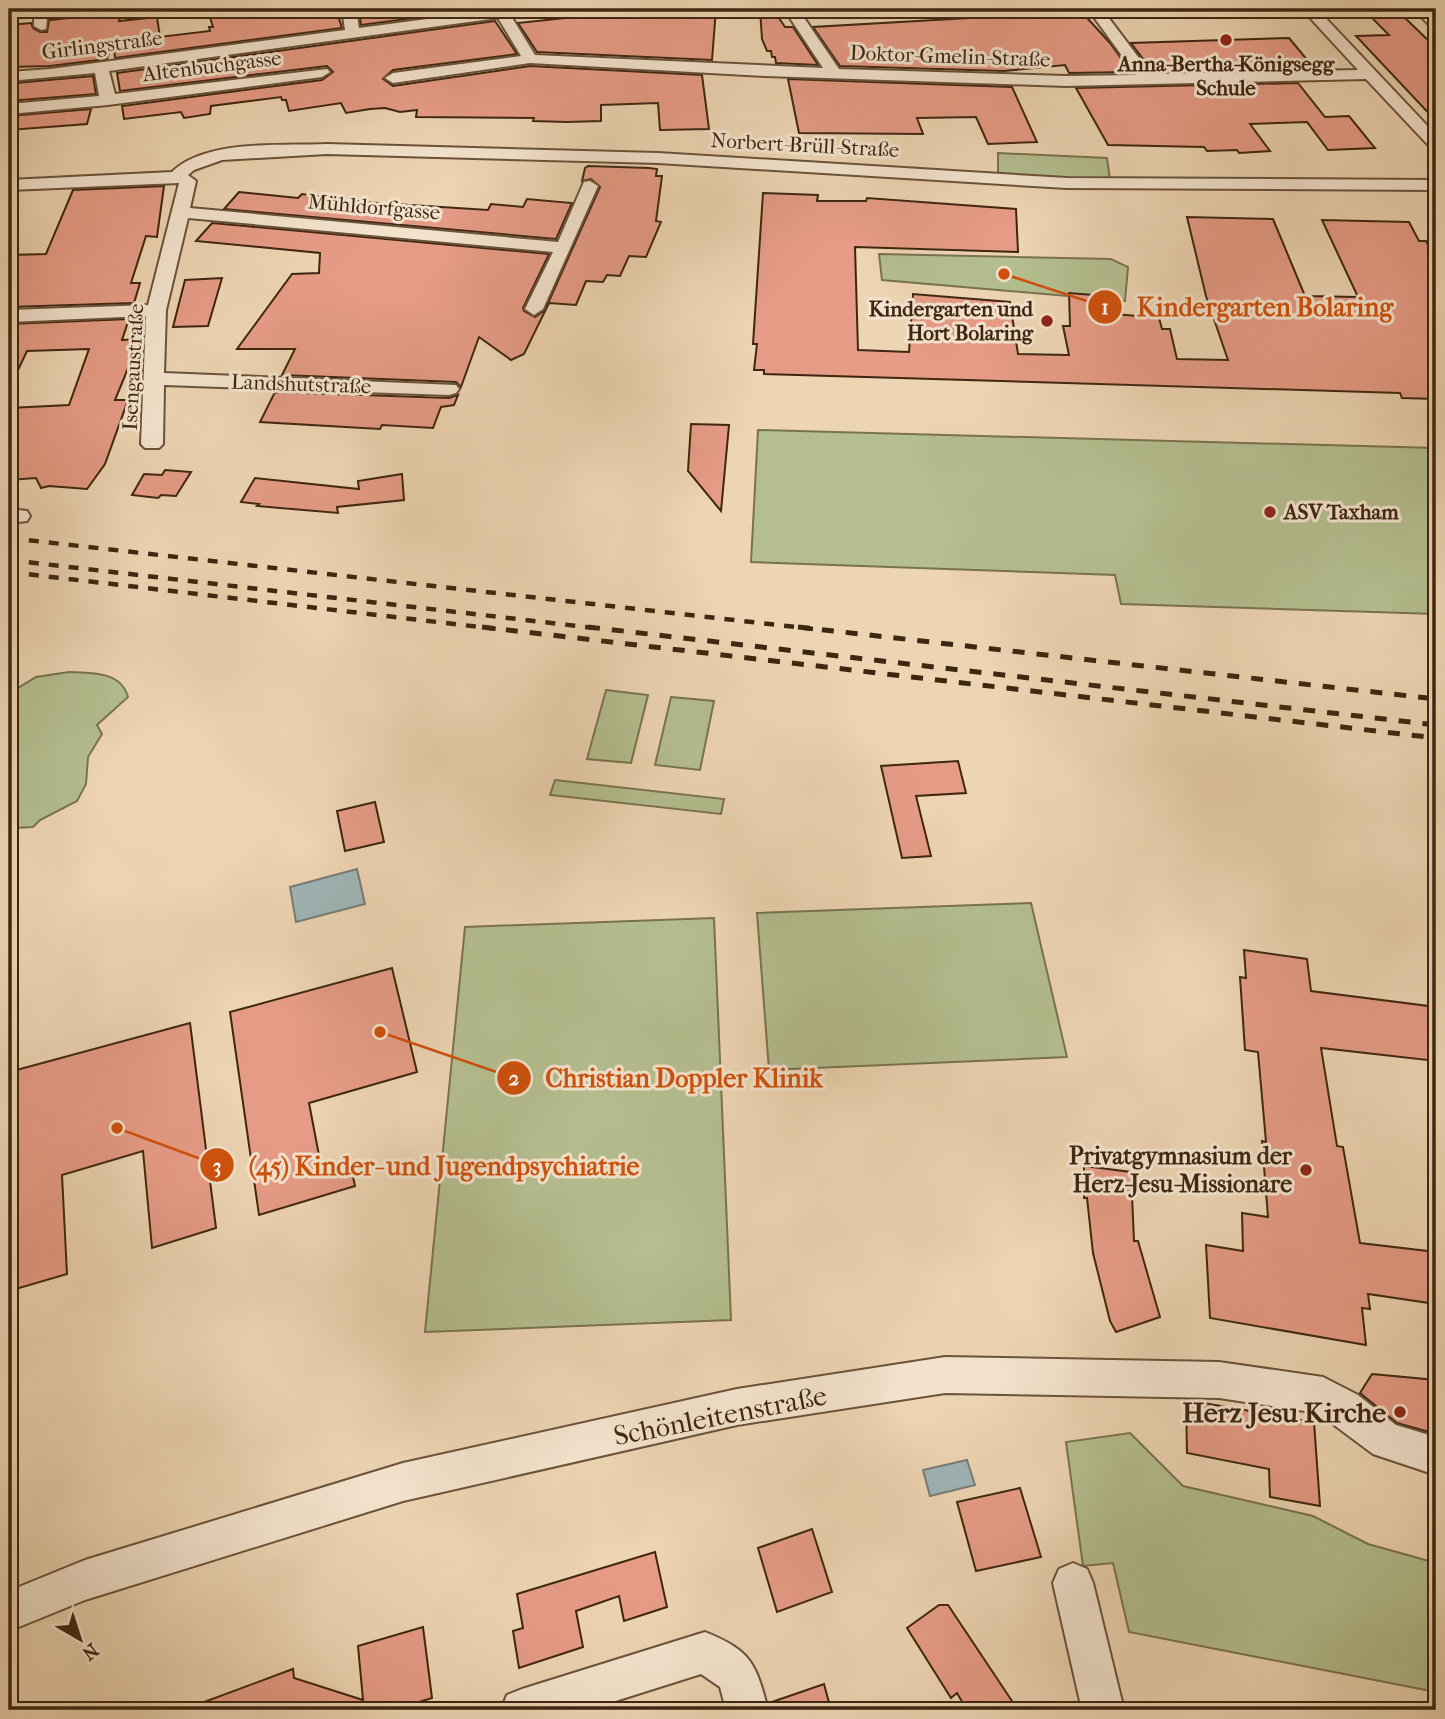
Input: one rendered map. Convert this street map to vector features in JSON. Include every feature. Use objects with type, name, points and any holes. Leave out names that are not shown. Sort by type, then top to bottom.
[{"type":"street","points":[[41,9],[41,26]]},
{"type":"street","points":[[349,9],[353,33]]},
{"type":"street","name":"Girlingstraße","points":[[9,76],[50,74],[534,9]]},
{"type":"street","points":[[791,9],[834,73]]},
{"type":"street","points":[[1096,9],[1147,79]]},
{"type":"street","points":[[1309,9],[1436,144]]},
{"type":"street","points":[[1421,9],[1436,24]]},
{"type":"street","points":[[502,13],[530,59]]},
{"type":"street","name":"Doktor-Gmelin-Straße","points":[[393,78],[530,59],[1066,81],[1370,74]]},
{"type":"street","points":[[101,67],[108,100]]},
{"type":"street","name":"Altenbuchgasse","points":[[9,109],[108,100],[322,72]]},
{"type":"street","name":"Norbert-Brüll-Straße","points":[[177,177],[188,166],[219,155],[327,149],[658,158],[1067,183],[1436,185]]},
{"type":"street","points":[[9,185],[177,177]]},
{"type":"street","name":"Isengaustraße","points":[[152,444],[156,310],[188,181],[177,177]]},
{"type":"street","points":[[534,309],[590,186]]},
{"type":"street","name":"Mühldorfgasse","points":[[181,212],[564,248]]},
{"type":"street","points":[[9,316],[156,310]]},
{"type":"street","name":"Landshutstraße","points":[[153,379],[449,389]]},
{"type":"street","name":"Schönleitenstraße","points":[[9,1611],[85,1580],[284,1516],[403,1482],[737,1407],[945,1376],[1206,1379],[1323,1395],[1345,1408],[1386,1441],[1436,1456]]},
{"type":"street","points":[[1073,1583],[1104,1710]]},
{"type":"street","points":[[522,1710],[705,1653],[737,1674],[747,1710]]},
{"type":"green space","points":[[998,153],[1107,158],[1110,180],[998,174]]},
{"type":"green space","points":[[879,254],[1111,259],[1128,267],[1125,301],[882,280]]},
{"type":"green space","points":[[758,430],[1436,448],[1436,614],[1121,604],[1115,575],[751,562]]},
{"type":"green space","points":[[69,672],[96,673],[112,678],[119,682],[128,697],[97,725],[102,734],[88,757],[86,784],[77,801],[40,820],[33,827],[15,828],[13,691],[36,677]]},
{"type":"green space","points":[[606,690],[648,695],[631,763],[587,759]]},
{"type":"green space","points":[[671,697],[714,701],[700,770],[655,765]]},
{"type":"green space","points":[[555,780],[724,799],[721,814],[550,795]]},
{"type":"green space","points":[[1031,903],[1067,1057],[769,1070],[757,913]]},
{"type":"green space","points":[[714,918],[731,1320],[425,1332],[465,927]]},
{"type":"green space","points":[[1130,1433],[1183,1486],[1313,1516],[1368,1544],[1436,1563],[1436,1692],[1129,1632],[1113,1563],[1083,1566],[1066,1442]]},
{"type":"water","points":[[357,869],[365,904],[296,922],[290,887]]},
{"type":"water","points":[[967,1460],[975,1485],[930,1496],[923,1470]]},
{"type":"building","points":[[88,9],[123,9],[119,21],[157,17],[160,37],[210,31],[209,27],[213,27],[209,14],[251,9],[336,9],[342,28],[115,58],[113,40],[107,59],[50,66],[9,67],[9,25],[31,23],[33,28],[40,32],[47,32],[49,20],[88,16]]},
{"type":"building","points":[[393,9],[484,9],[361,25],[359,13]]},
{"type":"building","points":[[650,9],[716,9],[712,60],[537,52],[518,23]]},
{"type":"building","points":[[760,9],[773,9],[785,27],[793,27],[818,65],[776,63],[775,57],[772,57],[771,51],[767,51],[762,39]]},
{"type":"building","points":[[1038,9],[1079,9],[1110,43],[1131,72],[1069,73],[1065,65],[1004,71],[840,66],[813,27],[1041,14]]},
{"type":"building","points":[[1402,15],[1436,48],[1436,121],[1356,36],[1389,35],[1370,16]]},
{"type":"building","points":[[495,21],[517,54],[393,70],[383,79],[393,86],[530,66],[702,75],[709,129],[660,130],[658,103],[601,105],[601,121],[567,122],[533,121],[534,118],[416,117],[417,110],[400,112],[385,108],[346,113],[341,103],[289,111],[286,100],[281,97],[211,106],[210,114],[184,118],[181,112],[124,119],[122,106],[322,80],[333,72],[327,66],[120,91],[117,73]]},
{"type":"building","name":"Anna-Bertha-Königsegg Schule","points":[[1289,38],[1314,68],[1152,71],[1131,43]]},
{"type":"building","points":[[93,76],[96,94],[9,101],[15,83]]},
{"type":"building","points":[[788,79],[1012,87],[1037,142],[988,144],[976,117],[917,118],[923,134],[799,133]]},
{"type":"building","points":[[1298,83],[1325,117],[1349,116],[1375,148],[1328,150],[1307,122],[1250,124],[1270,151],[1239,153],[1237,150],[1207,151],[1204,147],[1108,145],[1076,88]]},
{"type":"building","points":[[91,109],[87,124],[9,130],[9,116]]},
{"type":"building","points":[[588,166],[657,169],[656,176],[662,176],[656,221],[661,222],[646,257],[629,256],[620,276],[607,275],[603,282],[586,281],[576,305],[549,303],[524,354],[511,360],[479,337],[461,387],[456,382],[282,375],[295,349],[237,349],[292,274],[319,273],[320,253],[196,241],[212,223],[549,254],[523,308],[535,317],[545,310],[600,187],[591,179],[582,181]]},
{"type":"building","points":[[164,186],[157,237],[146,236],[131,283],[140,283],[134,303],[9,307],[9,255],[46,254],[73,190]]},
{"type":"building","points":[[239,192],[298,198],[302,194],[363,202],[488,210],[491,204],[523,207],[527,199],[572,203],[556,239],[224,209]]},
{"type":"building","points":[[763,193],[818,195],[817,201],[866,201],[867,198],[1016,209],[1018,252],[855,247],[858,350],[909,352],[913,294],[1010,302],[1018,354],[1069,355],[1063,326],[1070,326],[1069,293],[1093,295],[1093,312],[1159,318],[1162,329],[1170,329],[1177,359],[1228,360],[1206,296],[1187,217],[1273,219],[1305,296],[1358,297],[1322,220],[1409,222],[1419,241],[1426,241],[1436,261],[1436,399],[1402,398],[1400,393],[764,374],[764,370],[754,370],[757,344],[753,344]]},
{"type":"building","points":[[222,278],[208,326],[173,327],[185,280]]},
{"type":"building","points":[[129,319],[122,340],[140,339],[115,400],[128,400],[105,464],[87,489],[49,486],[41,488],[36,478],[9,480],[9,408],[69,405],[89,349],[27,351],[9,389],[9,324]]},
{"type":"building","points":[[275,392],[449,398],[458,395],[454,405],[441,407],[433,428],[382,425],[380,429],[260,422]]},
{"type":"building","points":[[691,424],[729,425],[721,511],[688,471]]},
{"type":"building","points":[[165,470],[191,472],[176,496],[161,495],[158,498],[132,495],[144,474],[162,475]]},
{"type":"building","points":[[402,474],[404,500],[337,507],[338,513],[257,506],[259,504],[241,502],[255,478],[359,489],[358,481]]},
{"type":"building","points":[[958,761],[966,793],[916,796],[931,856],[902,858],[881,766]]},
{"type":"building","points":[[375,802],[384,842],[345,851],[337,811]]},
{"type":"building","name":"Privatgymnasium der Herz-Jesu-Missionare","points":[[1244,950],[1307,959],[1311,991],[1436,1007],[1436,1061],[1321,1048],[1337,1146],[1343,1147],[1360,1243],[1436,1252],[1436,1304],[1368,1294],[1370,1309],[1362,1308],[1366,1345],[1210,1318],[1206,1245],[1243,1251],[1242,1213],[1268,1217],[1262,1141],[1266,1142],[1258,1052],[1245,1050],[1240,977],[1246,978]]},
{"type":"building","points":[[392,968],[417,1072],[309,1103],[322,1171],[350,1162],[355,1186],[259,1215],[230,1012]]},
{"type":"building","points":[[190,1023],[216,1228],[152,1248],[143,1151],[62,1175],[67,1274],[9,1291],[9,1072]]},
{"type":"building","points":[[1084,1166],[1131,1172],[1134,1241],[1138,1241],[1160,1317],[1116,1332],[1110,1321],[1093,1253],[1087,1198],[1084,1198]]},
{"type":"building","name":"Herz Jesu Kirche","points":[[1372,1374],[1436,1380],[1436,1434],[1397,1423],[1360,1393]]},
{"type":"building","points":[[1186,1400],[1314,1422],[1320,1506],[1270,1497],[1269,1469],[1187,1453]]},
{"type":"building","points":[[1020,1488],[1041,1557],[976,1571],[957,1502]]},
{"type":"building","points":[[812,1529],[832,1592],[777,1612],[758,1548]]},
{"type":"building","points":[[655,1552],[667,1607],[624,1621],[619,1596],[576,1611],[583,1647],[519,1668],[513,1631],[523,1628],[517,1594]]},
{"type":"building","points":[[939,1605],[948,1605],[1018,1710],[967,1710],[957,1693],[951,1698],[907,1628]]},
{"type":"building","points":[[423,1627],[432,1698],[393,1710],[188,1710],[293,1669],[294,1678],[363,1700],[358,1646]]},
{"type":"building","points":[[824,1684],[831,1710],[770,1710],[769,1703]]},
{"type":"railway","points":[[9,538],[813,629]]},
{"type":"railway","points":[[9,560],[603,629]]},
{"type":"railway","points":[[9,572],[497,629]]},
{"type":"railway","points":[[482,627],[1436,738]]},
{"type":"railway","points":[[588,627],[1436,725]]},
{"type":"railway","points":[[798,627],[1436,699]]},
{"type":"place","name":"Anna-Bertha-Königsegg Schule","points":[[1226,40]]},
{"type":"place","name":"Kindergarten Bolaring","points":[[1004,274]]},
{"type":"place","name":"Kindergarten und Hort Bolaring","points":[[1047,321]]},
{"type":"place","name":"ASV Taxham","points":[[1270,512]]},
{"type":"place","name":"Christian Doppler Klinik","points":[[380,1032]]},
{"type":"place","name":"(45) Kinder- und Jugendpsychiatrie","points":[[117,1128]]},
{"type":"place","name":"Privatgymnasium der Herz-Jesu-Missionare","points":[[1306,1170]]},
{"type":"place","name":"Herz Jesu Kirche","points":[[1400,1412]]}]
